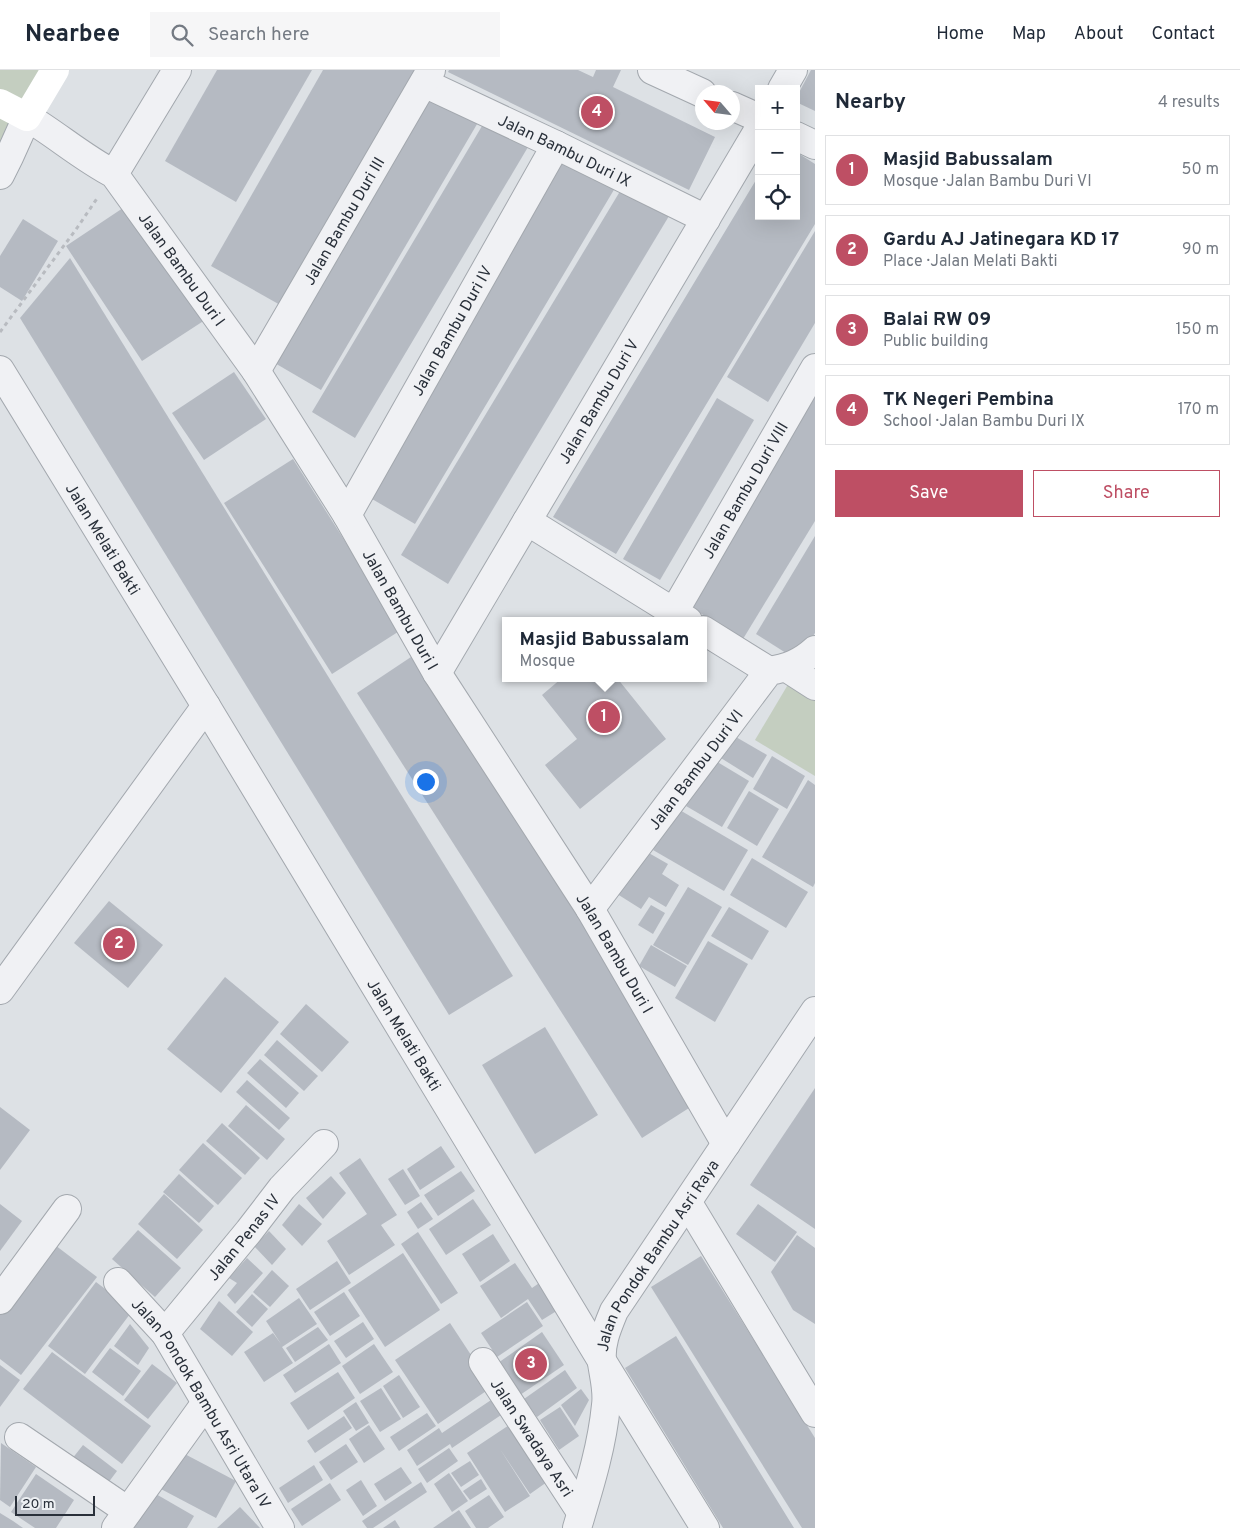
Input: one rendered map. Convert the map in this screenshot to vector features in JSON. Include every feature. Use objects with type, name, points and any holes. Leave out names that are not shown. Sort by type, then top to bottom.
[{"type":"street","points":[[0,175],[34,121],[55,70]]},
{"type":"street","points":[[104,169],[177,70]]},
{"type":"street","points":[[652,70],[695,90]]},
{"type":"street","points":[[784,85],[793,70]]},
{"type":"street","name":"Jalan Bambu Duri IX","points":[[427,76],[556,145],[706,219]]},
{"type":"street","name":"Jalan Bambu Duri III","points":[[256,371],[427,76]]},
{"type":"street","points":[[0,103],[34,121]]},
{"type":"street","points":[[740,110],[755,116]]},
{"type":"street","name":"Jalan Bambu Duri I","points":[[34,121],[104,169],[256,371],[347,515],[437,673],[590,909],[726,1144]]},
{"type":"street","name":"Jalan Bambu Duri V","points":[[437,673],[758,130]]},
{"type":"street","points":[[800,138],[815,144]]},
{"type":"street","name":"Jalan Bambu Duri IV","points":[[347,515],[556,145]]},
{"type":"street","name":"Jalan Bambu Duri VIII","points":[[681,616],[815,368]]},
{"type":"street","name":"Jalan Melati Bakti","points":[[0,370],[704,1528]]},
{"type":"street","points":[[527,521],[681,616]]},
{"type":"street","points":[[707,632],[778,670],[815,686]]},
{"type":"street","name":"Jalan Bambu Duri VI","points":[[590,909],[778,670],[805,659],[815,650]]},
{"type":"street","points":[[0,990],[206,706]]},
{"type":"street","name":"Jalan Pondok Bambu Asri Raya","points":[[579,1520],[600,1444],[607,1403],[602,1361],[604,1335],[614,1311],[815,1011]]},
{"type":"street","name":"Jalan Penas IV","points":[[165,1333],[249,1232],[282,1188],[324,1144]]},
{"type":"street","points":[[688,1203],[812,1400]]},
{"type":"street","points":[[0,1300],[67,1209]]},
{"type":"street","name":"Jalan Pondok Bambu Asri Utara IV","points":[[118,1282],[165,1333],[205,1404],[280,1528]]},
{"type":"street","name":"Jalan Swadaya Asri","points":[[483,1362],[579,1520]]},
{"type":"street","points":[[19,1437],[122,1520],[205,1404]]},
{"type":"path","points":[[0,332],[78,228],[104,169]]},
{"type":"green space","points":[[0,70],[55,70],[0,174]]},
{"type":"green space","points":[[799,666],[815,675],[815,776],[755,740]]},
{"type":"building","points":[[217,70],[312,70],[236,202],[165,161]]},
{"type":"building","points":[[323,70],[416,70],[282,306],[211,266]]},
{"type":"building","points":[[449,70],[578,70],[593,77],[596,70],[621,70],[613,87],[695,127],[695,130],[701,130],[715,137],[689,190],[448,72]]},
{"type":"building","points":[[811,70],[815,70],[815,111],[800,104],[800,91]]},
{"type":"building","points":[[431,91],[480,119],[321,390],[273,362]]},
{"type":"building","points":[[485,121],[528,147],[355,438],[312,412]]},
{"type":"building","points":[[560,155],[615,188],[415,524],[360,492]]},
{"type":"building","points":[[800,155],[815,164],[815,224],[616,554],[553,517],[755,182],[755,220],[800,220]]},
{"type":"building","points":[[625,183],[672,211],[448,584],[401,555]]},
{"type":"building","points":[[129,204],[205,320],[142,361],[66,246]]},
{"type":"building","points":[[23,219],[58,241],[22,301],[0,287],[0,256]]},
{"type":"building","points":[[815,231],[815,323],[768,402],[727,377]]},
{"type":"building","points":[[70,258],[513,976],[449,1015],[20,318]]},
{"type":"building","points":[[234,372],[266,419],[204,460],[172,413]]},
{"type":"building","points":[[815,392],[815,521],[743,639],[685,604]]},
{"type":"building","points":[[717,398],[754,420],[660,580],[623,559]]},
{"type":"building","points":[[293,459],[401,630],[332,674],[224,503]]},
{"type":"building","points":[[815,536],[815,633],[797,660],[756,634]]},
{"type":"building","points":[[414,655],[700,1101],[642,1138],[357,693]]},
{"type":"building","points":[[557,682],[620,682],[666,739],[580,809],[545,765],[577,739],[542,695]]},
{"type":"building","points":[[729,733],[767,755],[753,778],[716,755]]},
{"type":"building","points":[[772,756],[805,776],[787,809],[753,789]]},
{"type":"building","points":[[714,760],[749,781],[722,827],[686,806]]},
{"type":"building","points":[[808,780],[815,785],[815,883],[813,887],[762,857]]},
{"type":"building","points":[[749,791],[779,809],[757,846],[727,828]]},
{"type":"building","points":[[678,809],[748,850],[724,891],[653,850]]},
{"type":"building","points":[[640,848],[668,864],[662,874],[679,885],[666,907],[649,897],[641,909],[614,892]]},
{"type":"building","points":[[752,858],[808,892],[786,928],[730,895]]},
{"type":"building","points":[[688,887],[722,907],[688,965],[653,945]]},
{"type":"building","points":[[109,901],[163,945],[128,988],[74,943]]},
{"type":"building","points":[[651,905],[665,913],[653,934],[638,925]]},
{"type":"building","points":[[729,907],[769,931],[752,960],[711,936]]},
{"type":"building","points":[[708,941],[748,964],[715,1022],[675,998]]},
{"type":"building","points":[[651,945],[687,966],[675,987],[639,966]]},
{"type":"building","points":[[225,977],[279,1022],[221,1093],[167,1049]]},
{"type":"building","points":[[306,1004],[349,1042],[322,1072],[280,1034]]},
{"type":"building","points":[[545,1027],[598,1115],[535,1154],[482,1065]]},
{"type":"building","points":[[277,1040],[318,1076],[304,1091],[264,1055]]},
{"type":"building","points":[[260,1059],[299,1093],[286,1108],[247,1073]]},
{"type":"building","points":[[247,1080],[290,1118],[279,1130],[236,1092]]},
{"type":"building","points":[[815,1088],[815,1229],[750,1185]]},
{"type":"building","points":[[246,1105],[285,1139],[267,1160],[228,1126]]},
{"type":"building","points":[[0,1107],[30,1130],[0,1170]]},
{"type":"building","points":[[222,1123],[260,1158],[245,1175],[206,1141]]},
{"type":"building","points":[[203,1143],[242,1178],[218,1205],[179,1170]]},
{"type":"building","points":[[441,1146],[455,1167],[420,1190],[407,1169]]},
{"type":"building","points":[[360,1158],[397,1215],[381,1225],[395,1245],[349,1275],[327,1241],[367,1214],[339,1173]]},
{"type":"building","points":[[403,1169],[420,1196],[405,1205],[388,1179]]},
{"type":"building","points":[[461,1171],[475,1191],[438,1216],[424,1195]]},
{"type":"building","points":[[179,1174],[214,1206],[199,1223],[163,1192]]},
{"type":"building","points":[[331,1176],[346,1193],[323,1219],[306,1198]]},
{"type":"building","points":[[164,1194],[203,1230],[177,1259],[138,1224]]},
{"type":"building","points":[[473,1199],[491,1225],[446,1255],[429,1229]]},
{"type":"building","points":[[421,1202],[433,1219],[418,1229],[407,1212]]},
{"type":"building","points":[[0,1204],[22,1221],[0,1251]]},
{"type":"building","points":[[299,1204],[322,1224],[302,1246],[282,1225]]},
{"type":"building","points":[[758,1204],[797,1232],[775,1262],[736,1234]]},
{"type":"building","points":[[138,1230],[181,1268],[155,1297],[112,1259]]},
{"type":"building","points":[[269,1231],[286,1249],[272,1265],[254,1246]]},
{"type":"building","points":[[418,1232],[458,1293],[441,1304],[401,1244]]},
{"type":"building","points":[[493,1234],[510,1261],[480,1282],[462,1254]]},
{"type":"building","points":[[797,1235],[815,1248],[815,1324],[793,1310],[771,1272]]},
{"type":"building","points":[[51,1242],[97,1277],[21,1375],[0,1359],[0,1308]]},
{"type":"building","points":[[403,1253],[440,1310],[385,1347],[348,1290]]},
{"type":"building","points":[[701,1256],[815,1438],[815,1528],[802,1528],[651,1287]]},
{"type":"building","points":[[247,1258],[263,1273],[235,1304],[227,1295],[237,1283],[229,1278]]},
{"type":"building","points":[[337,1261],[351,1283],[310,1310],[296,1289]]},
{"type":"building","points":[[515,1263],[532,1288],[545,1279],[563,1307],[542,1320],[528,1299],[501,1318],[480,1286]]},
{"type":"building","points":[[272,1270],[289,1286],[270,1307],[253,1292]]},
{"type":"building","points":[[96,1282],[133,1310],[85,1374],[48,1346]]},
{"type":"building","points":[[344,1292],[360,1316],[330,1336],[314,1312]]},
{"type":"building","points":[[252,1294],[268,1309],[252,1327],[236,1312]]},
{"type":"building","points":[[299,1298],[317,1324],[282,1347],[293,1363],[264,1382],[244,1352],[273,1333],[281,1344],[266,1321]]},
{"type":"building","points":[[219,1301],[253,1332],[232,1356],[200,1329]]},
{"type":"building","points":[[527,1302],[543,1326],[497,1357],[481,1333]]},
{"type":"building","points":[[363,1322],[374,1339],[346,1358],[334,1341]]},
{"type":"building","points":[[450,1323],[492,1387],[438,1424],[395,1360]]},
{"type":"building","points":[[130,1324],[149,1348],[138,1365],[114,1346]]},
{"type":"building","points":[[318,1327],[328,1340],[295,1362],[286,1348]]},
{"type":"building","points":[[542,1332],[564,1365],[520,1395],[498,1363]]},
{"type":"building","points":[[676,1336],[794,1528],[723,1528],[625,1368]]},
{"type":"building","points":[[329,1344],[341,1363],[295,1393],[283,1375]]},
{"type":"building","points":[[374,1344],[393,1372],[360,1394],[342,1366]]},
{"type":"building","points":[[110,1348],[141,1371],[123,1396],[92,1372]]},
{"type":"building","points":[[52,1352],[151,1426],[122,1464],[23,1389]]},
{"type":"building","points":[[152,1364],[177,1383],[148,1419],[124,1400]]},
{"type":"building","points":[[0,1365],[20,1380],[0,1407]]},
{"type":"building","points":[[565,1370],[577,1388],[537,1417],[524,1399]]},
{"type":"building","points":[[338,1372],[355,1398],[308,1430],[290,1403]]},
{"type":"building","points":[[399,1375],[420,1407],[403,1418],[383,1386]]},
{"type":"building","points":[[381,1388],[401,1419],[380,1432],[360,1401]]},
{"type":"building","points":[[581,1389],[589,1400],[575,1426],[561,1405]]},
{"type":"building","points":[[500,1394],[510,1409],[452,1448],[450,1444],[417,1466],[407,1450],[439,1428],[442,1433]]},
{"type":"building","points":[[356,1402],[369,1423],[356,1431],[343,1411]]},
{"type":"building","points":[[560,1407],[579,1436],[559,1450],[540,1420]]},
{"type":"building","points":[[427,1413],[436,1426],[399,1451],[390,1437]]},
{"type":"building","points":[[344,1416],[352,1428],[315,1453],[307,1441]]},
{"type":"building","points":[[517,1420],[554,1477],[530,1494],[500,1449],[530,1496],[505,1512],[467,1453]]},
{"type":"building","points":[[369,1425],[385,1449],[364,1463],[349,1439]]},
{"type":"building","points":[[1,1443],[36,1467],[10,1507],[0,1500]]},
{"type":"building","points":[[346,1444],[358,1462],[331,1480],[319,1462]]},
{"type":"building","points":[[83,1445],[117,1471],[102,1491],[68,1464]]},
{"type":"building","points":[[449,1448],[458,1461],[427,1483],[418,1469]]},
{"type":"building","points":[[179,1451],[236,1481],[216,1518],[159,1488]]},
{"type":"building","points":[[470,1461],[479,1475],[461,1487],[451,1473]]},
{"type":"building","points":[[314,1465],[323,1480],[288,1503],[279,1488]]},
{"type":"building","points":[[401,1467],[412,1483],[385,1501],[374,1484]]},
{"type":"building","points":[[449,1473],[468,1501],[452,1512],[434,1484]]},
{"type":"building","points":[[36,1474],[74,1500],[56,1528],[35,1528],[11,1512]]},
{"type":"building","points":[[481,1479],[487,1489],[470,1500],[463,1491]]},
{"type":"building","points":[[361,1480],[377,1506],[363,1516],[346,1490]]},
{"type":"building","points":[[421,1482],[427,1492],[373,1528],[367,1528],[362,1521]]},
{"type":"building","points":[[330,1483],[341,1500],[302,1526],[291,1509]]},
{"type":"building","points":[[149,1490],[194,1516],[187,1528],[127,1528]]},
{"type":"building","points":[[489,1495],[504,1517],[488,1528],[476,1528],[465,1511]]},
{"type":"building","points":[[240,1507],[260,1528],[217,1528]]},
{"type":"building","points":[[459,1510],[471,1528],[433,1528]]},
{"type":"building","points":[[0,1513],[13,1521],[23,1528],[0,1528]]},
{"type":"building","points":[[395,1520],[400,1528],[383,1528]]},
{"type":"place","name":"TK Negeri Pembina","points":[[597,112]]},
{"type":"place","name":"Masjid Babussalam","points":[[604,717]]},
{"type":"place","name":"Gardu AJ Jatinegara KD 17","points":[[119,944]]},
{"type":"place","name":"Balai RW 09","points":[[531,1364]]}]
